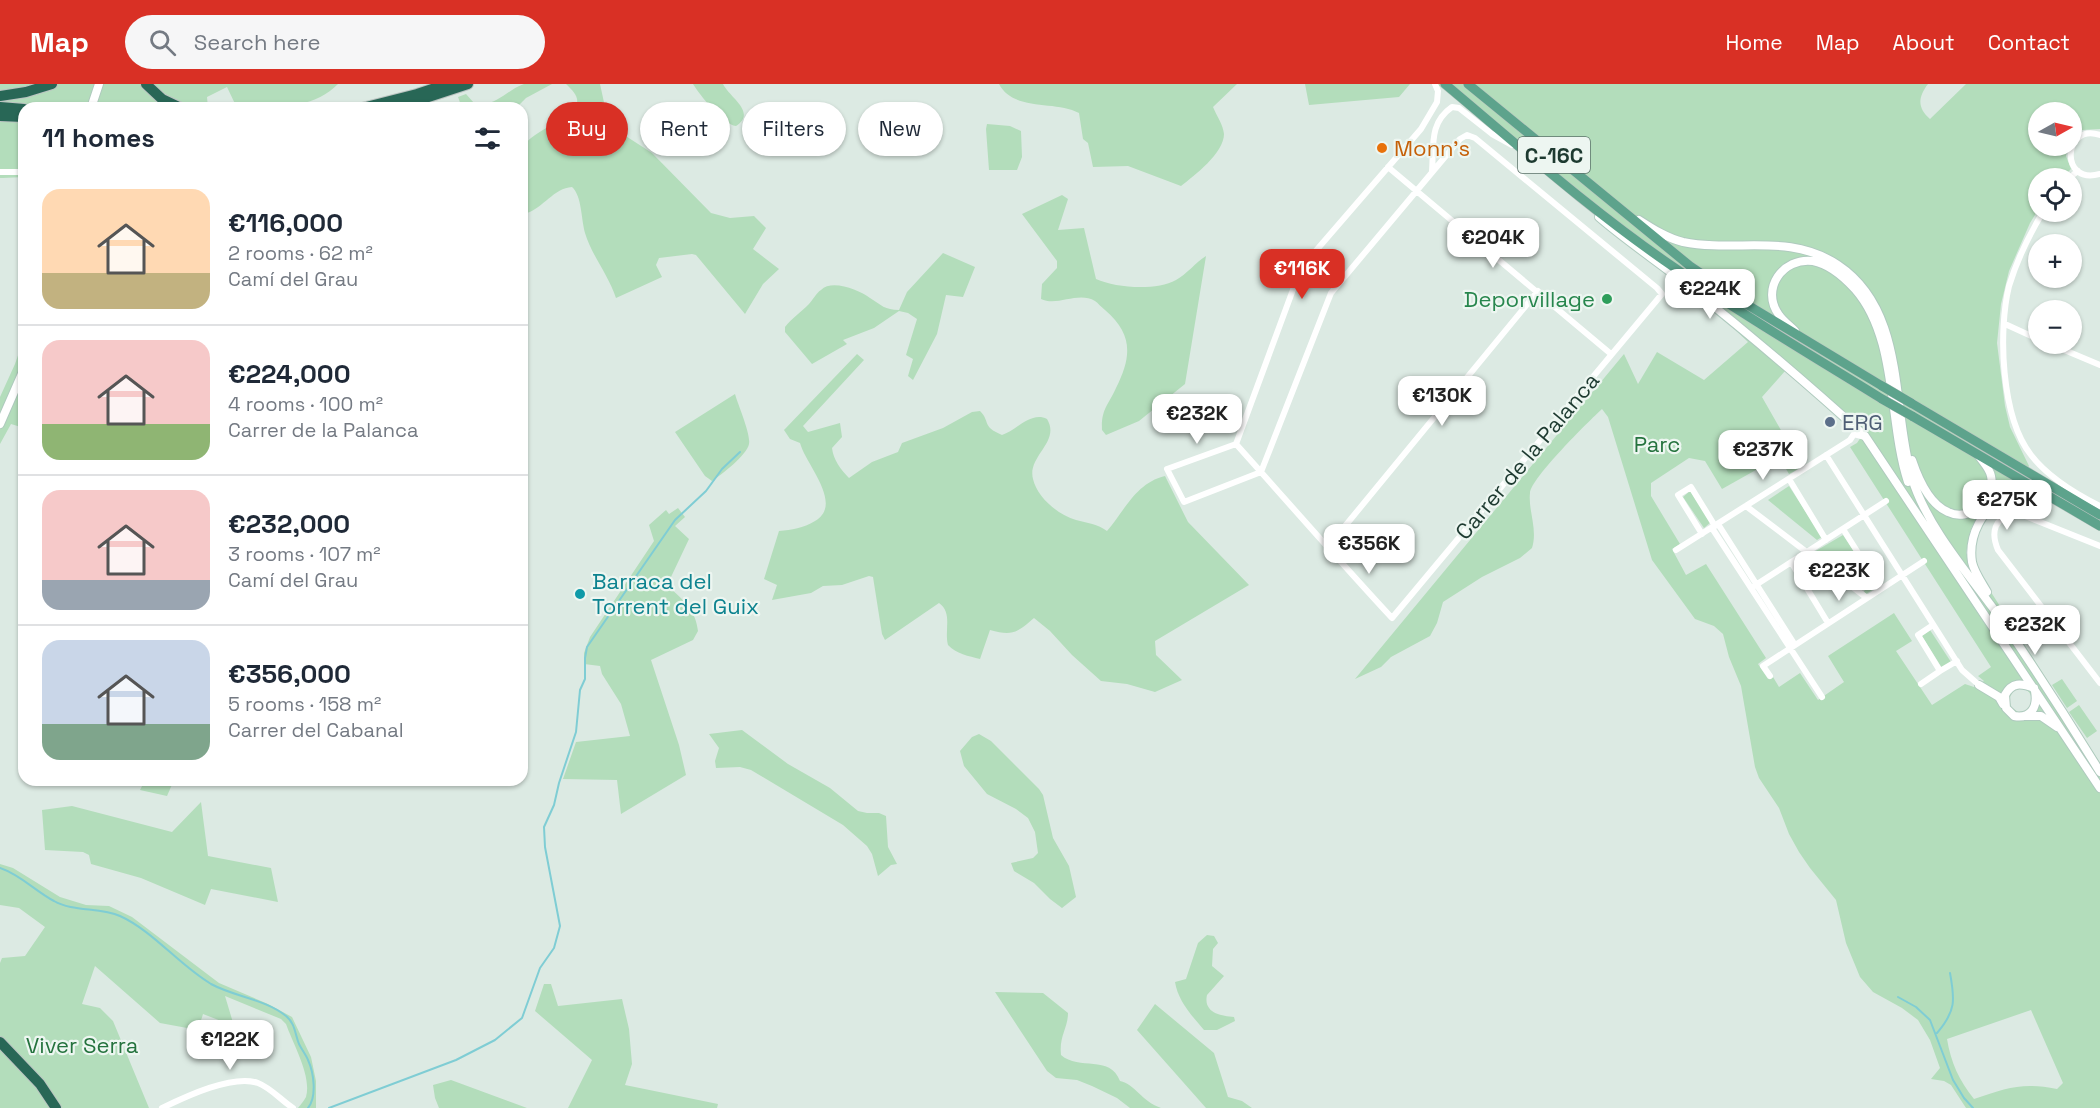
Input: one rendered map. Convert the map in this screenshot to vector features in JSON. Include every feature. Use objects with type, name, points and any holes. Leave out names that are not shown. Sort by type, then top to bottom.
[{"type":"highway","points":[[0,96],[26,92],[52,84]]},
{"type":"highway","points":[[146,84],[168,102]]},
{"type":"highway","points":[[386,102],[447,84]]},
{"type":"highway","points":[[416,102],[468,84]]},
{"type":"highway","points":[[0,107],[18,108]]},
{"type":"highway","points":[[0,116],[18,117]]},
{"type":"highway","points":[[0,1042],[40,1084],[56,1108]]},
{"type":"main road","points":[[93,102],[99,84]]},
{"type":"main road","points":[[1444,84],[1514,146],[1628,241],[1735,324],[1866,437],[2100,788]]},
{"type":"main road","points":[[1444,84],[1623,230],[1675,268],[1787,341],[1882,393]]},
{"type":"main road","name":"C-16C","points":[[1453,84],[1630,229],[1742,308],[1882,393],[2100,515]]},
{"type":"main road","name":"C-16C","points":[[1468,84],[1690,266],[1882,393]]},
{"type":"main road","points":[[1611,202],[1661,234],[1683,242],[1717,246],[1787,246],[1816,254],[1850,274],[1869,297],[1885,329],[1912,477],[1932,522],[2002,622],[2100,772]]},
{"type":"main road","points":[[1806,342],[1778,315],[1772,298],[1772,283],[1780,272],[1787,266],[1804,261],[1822,264],[1844,278],[1864,300],[1880,331],[1898,446],[1918,513]]},
{"type":"main road","points":[[0,424],[18,383]]},
{"type":"main road","points":[[1911,409],[1979,456],[2098,525]]},
{"type":"main road","name":"C-16C","points":[[1911,409],[2098,525]]},
{"type":"main road","points":[[1904,435],[1914,466],[1933,501],[1950,514],[1973,511],[1987,501],[1992,489],[1991,474],[1979,456]]},
{"type":"main road","points":[[2025,716],[2032,712],[2036,704],[2034,680],[2011,642],[1972,565],[1971,545],[1978,523],[2007,496],[2024,493],[2052,498]]},
{"type":"main road","points":[[2001,640],[2016,669],[2012,687],[2005,695],[2006,708]]},
{"type":"main road","points":[[1979,685],[2012,687],[2023,684],[2035,688],[2044,695],[2082,744]]},
{"type":"main road","points":[[1979,685],[1999,697],[2014,716],[2041,716],[2065,735]]},
{"type":"street","points":[[1435,84],[1438,91],[1437,102],[1421,129],[1301,268],[1236,444],[1167,469],[1184,502],[1261,472],[1331,293],[1432,172],[1435,127],[1441,115],[1452,107],[1459,108],[1492,134],[1514,146]]},
{"type":"street","name":"Carrer de la Palanca","points":[[1328,548],[1392,618],[1662,294],[1475,138],[1467,135],[1460,139],[1432,172]]},
{"type":"street","points":[[2076,168],[2071,159],[2072,146],[2082,136],[2100,135]]},
{"type":"street","points":[[1388,167],[1611,354]]},
{"type":"street","points":[[0,172],[18,172]]},
{"type":"street","points":[[2082,173],[2091,176],[2100,174]]},
{"type":"street","points":[[2037,222],[2023,247],[2009,288],[2003,350],[2006,392],[2016,430],[2031,455],[2056,479],[2100,506]]},
{"type":"street","points":[[1236,444],[1328,548],[1538,291]]},
{"type":"street","points":[[2005,324],[2028,334]]},
{"type":"street","points":[[2074,354],[2100,365]]},
{"type":"street","points":[[1676,550],[1850,440],[1854,434],[1866,437]]},
{"type":"street","points":[[1826,455],[1962,670],[1979,685]]},
{"type":"street","points":[[1789,479],[1826,540]]},
{"type":"street","points":[[1702,534],[1678,495],[1691,487],[1822,697]]},
{"type":"street","points":[[1753,586],[1886,501]]},
{"type":"street","points":[[1746,506],[1867,598]]},
{"type":"street","points":[[2098,682],[1998,550],[1993,539],[1995,528],[2002,516],[2013,511],[2100,546]]},
{"type":"street","points":[[1843,529],[1881,589]]},
{"type":"street","points":[[1770,676],[1763,666],[1924,561]]},
{"type":"street","points":[[1791,562],[1828,623]]},
{"type":"street","points":[[1933,625],[1918,635],[1940,671]]},
{"type":"street","points":[[1921,684],[1957,661]]},
{"type":"street","points":[[2098,682],[2100,672]]},
{"type":"street","points":[[162,1108],[206,1089],[243,1082],[259,1084],[293,1108]]},
{"type":"green space","points":[[0,84],[338,84],[316,99],[307,102],[234,102],[227,87],[207,97],[207,102],[18,102],[18,177],[0,178]]},
{"type":"green space","points":[[524,84],[552,84],[522,102],[492,102]]},
{"type":"green space","points":[[566,84],[600,84],[604,102],[576,102],[575,95]]},
{"type":"green space","points":[[693,84],[723,84],[742,108],[742,121],[736,126],[730,124],[730,102],[706,102]]},
{"type":"green space","points":[[999,84],[1237,84],[1213,107],[1224,134],[1219,149],[1181,186],[1128,166],[1093,167],[1088,143],[1083,139],[1079,113],[1069,109],[1014,99]]},
{"type":"green space","points":[[1305,84],[1410,84],[1399,97],[1309,105]]},
{"type":"green space","name":"Parc","points":[[1437,84],[1928,84],[1922,93],[1920,102],[1923,111],[1930,119],[1966,84],[2100,84],[2100,129],[2082,130],[2082,102],[2028,102],[2028,156],[2066,156],[2071,168],[2028,168],[2028,222],[2031,222],[2009,271],[2001,304],[1997,343],[2010,427],[2029,466],[2011,491],[1994,499],[1977,517],[1971,529],[1966,553],[2100,763],[2100,1108],[1966,1108],[1951,1085],[1944,1081],[1931,1079],[1940,1068],[1930,1040],[1918,1020],[1873,992],[1860,977],[1846,943],[1836,900],[1799,852],[1779,808],[1759,778],[1755,767],[1741,686],[1729,657],[1723,634],[1714,626],[1695,619],[1652,560],[1608,417],[1602,409],[1562,450],[1533,486],[1530,493],[1534,534],[1532,548],[1520,558],[1482,577],[1443,602],[1437,623],[1430,636],[1391,657],[1381,667],[1355,679],[1624,354],[1638,384],[1657,352],[1704,380],[1748,342],[1723,318]],"holes":[[[1785,371],[1861,437],[1850,447],[1991,667],[1978,676],[1984,681],[1974,687],[1965,684],[1932,705],[1896,651],[1912,641],[1894,613],[1828,656],[1844,682],[1818,700],[1800,673],[1779,687],[1773,677],[1768,679],[1758,664],[1766,658],[1706,564],[1686,575],[1672,549],[1680,544],[1651,496],[1651,483],[1689,458],[1705,461],[1722,489],[1779,457],[1789,474],[1802,467],[1762,397]],[[2022,688],[2030,694],[2032,704],[2026,711],[2018,712],[2011,707],[2009,699],[2013,691]],[[2031,1010],[2063,1083],[2057,1089],[2034,1086],[2015,1087],[1974,1099],[1956,1071],[1947,1039]]]},
{"type":"green space","points":[[466,94],[473,102],[460,102],[458,97]]},
{"type":"green space","points":[[987,124],[1010,126],[1021,131],[1022,157],[1017,170],[989,170]]},
{"type":"green space","points":[[546,128],[546,156],[628,156],[628,137],[640,145],[640,156],[655,156],[711,213],[730,218],[754,216],[766,228],[753,249],[779,269],[763,284],[745,314],[696,255],[692,254],[659,258],[656,265],[662,277],[616,298],[588,241],[579,202],[572,187],[554,194],[528,212],[528,141]]},
{"type":"green space","points":[[1062,195],[1068,199],[1058,230],[1084,228],[1096,279],[1125,286],[1158,286],[1180,278],[1206,256],[1185,384],[1139,421],[1106,435],[1102,430],[1103,417],[1125,366],[1127,346],[1125,337],[1114,319],[1095,301],[1088,298],[1054,301],[1041,299],[1042,284],[1057,268],[1057,261],[1022,214]]},
{"type":"green space","points":[[943,253],[975,267],[963,297],[946,295],[937,334],[913,380],[908,376],[913,359],[906,355],[917,319],[908,313],[899,311],[874,328],[843,340],[847,344],[812,364],[785,332],[785,327],[818,293],[832,285],[853,289],[883,307],[899,310],[907,292]]},
{"type":"green space","points":[[857,354],[864,360],[803,426],[808,432],[840,423],[842,437],[832,448],[838,464],[849,478],[872,462],[898,452],[902,443],[943,428],[972,412],[980,411],[991,429],[1002,435],[1035,417],[1047,419],[1050,435],[1035,463],[1032,471],[1033,479],[1044,499],[1069,518],[1096,525],[1107,531],[1139,491],[1165,476],[1188,522],[1249,585],[1155,641],[1156,655],[1182,680],[1155,692],[1127,684],[1101,681],[1034,618],[1014,632],[1004,633],[990,630],[980,659],[967,656],[948,645],[946,612],[939,603],[885,640],[882,634],[873,577],[869,576],[842,585],[823,586],[811,593],[772,600],[777,585],[764,579],[779,531],[797,528],[815,521],[823,514],[826,505],[821,484],[800,443],[790,439],[784,430]]},
{"type":"green space","points":[[18,355],[18,426],[11,424],[0,444],[0,397]]},
{"type":"green space","points":[[735,394],[749,444],[739,459],[712,481],[705,476],[675,432]]},
{"type":"green space","points":[[1789,486],[1822,537],[1817,540],[1768,500]]},
{"type":"green space","points":[[1690,491],[1711,522],[1704,528],[1683,497]]},
{"type":"green space","points":[[678,508],[685,517],[675,526],[689,539],[671,577],[671,589],[689,607],[698,631],[693,640],[651,660],[679,745],[686,775],[621,814],[617,780],[563,779],[576,742],[630,736],[621,704],[602,674],[600,666],[584,664],[584,653],[590,637],[654,541],[649,525],[666,510],[669,514]]},
{"type":"green space","points":[[1843,535],[1855,553],[1850,557],[1858,569],[1864,566],[1877,587],[1866,594],[1861,585],[1859,588],[1814,552]]},
{"type":"green space","points":[[1930,630],[1951,662],[1942,668],[1922,636]]},
{"type":"green space","points":[[2062,679],[2077,701],[2067,708],[2052,685]]},
{"type":"green space","points":[[2079,705],[2097,731],[2087,738],[2069,712]]},
{"type":"green space","points":[[742,730],[788,764],[830,788],[858,811],[886,816],[888,847],[897,864],[891,865],[878,876],[872,854],[867,846],[843,825],[751,770],[740,767],[716,768],[715,761],[719,748],[709,734]]},
{"type":"green space","points":[[979,734],[991,741],[1043,795],[1053,838],[1069,866],[1076,897],[1062,908],[1034,883],[1014,871],[1011,863],[1033,858],[1038,853],[1035,832],[1028,818],[987,794],[964,766],[960,751],[972,737]]},
{"type":"green space","points":[[142,786],[171,786],[167,796],[140,790]]},
{"type":"green space","points":[[201,802],[208,856],[271,868],[278,902],[211,889],[205,905],[141,878],[91,864],[89,855],[83,852],[45,850],[42,810],[72,806],[172,832]]},
{"type":"green space","name":"Viver Serra","points":[[0,864],[13,868],[60,897],[86,905],[109,906],[132,917],[219,983],[292,1017],[311,1057],[316,1081],[316,1108],[298,1108],[306,1097],[306,1080],[301,1060],[286,1024],[281,1019],[225,996],[234,1026],[203,1014],[198,1030],[160,1023],[95,966],[82,1004],[100,1008],[113,1021],[149,1108],[0,1108],[0,963],[2,958],[25,956],[45,927],[19,908],[0,905]]},
{"type":"green space","points":[[1207,935],[1214,936],[1218,943],[1213,949],[1212,966],[1224,976],[1207,995],[1206,1001],[1210,1010],[1234,1017],[1235,1021],[1217,1030],[1204,1030],[1190,1014],[1182,1002],[1175,982],[1186,979],[1198,943]]},
{"type":"green space","points":[[544,984],[551,984],[558,1006],[622,999],[629,1029],[632,1064],[625,1085],[718,1104],[717,1108],[568,1108],[592,1060],[535,1011]]},
{"type":"green space","points":[[995,992],[1043,993],[1068,1013],[1061,1043],[1061,1055],[1068,1060],[1109,1068],[1120,1081],[1161,1108],[1130,1108],[1117,1098],[1092,1086],[1077,1080],[1056,1078],[1047,1071]]},
{"type":"green space","points":[[1155,1004],[1214,1053],[1228,1097],[1242,1101],[1252,1108],[1206,1108],[1137,1030]]},
{"type":"green space","points":[[451,1080],[527,1108],[439,1108],[433,1085]]},
{"type":"waterway","points":[[329,1108],[456,1060],[495,1040],[522,1018],[540,968],[554,948],[560,926],[545,847],[544,827],[554,805],[576,732],[580,690],[585,679],[587,647],[675,520],[706,491],[722,469],[740,452]]},
{"type":"waterway","points":[[0,868],[61,904],[112,913],[132,922],[211,984],[269,1006],[286,1016],[293,1025],[312,1071],[314,1091],[308,1108]]},
{"type":"waterway","points":[[1937,1033],[1951,1011],[1953,991],[1950,973]]},
{"type":"waterway","points":[[1898,997],[1916,1007],[1930,1020],[1953,1080],[1973,1108]]},
{"type":"place","name":"Monn's","points":[[1382,148]]},
{"type":"place","name":"Deporvillage","points":[[1607,299]]},
{"type":"place","name":"ERG","points":[[1830,422]]},
{"type":"place","name":"Barraca del Torrent del Guix","points":[[580,594]]}]
